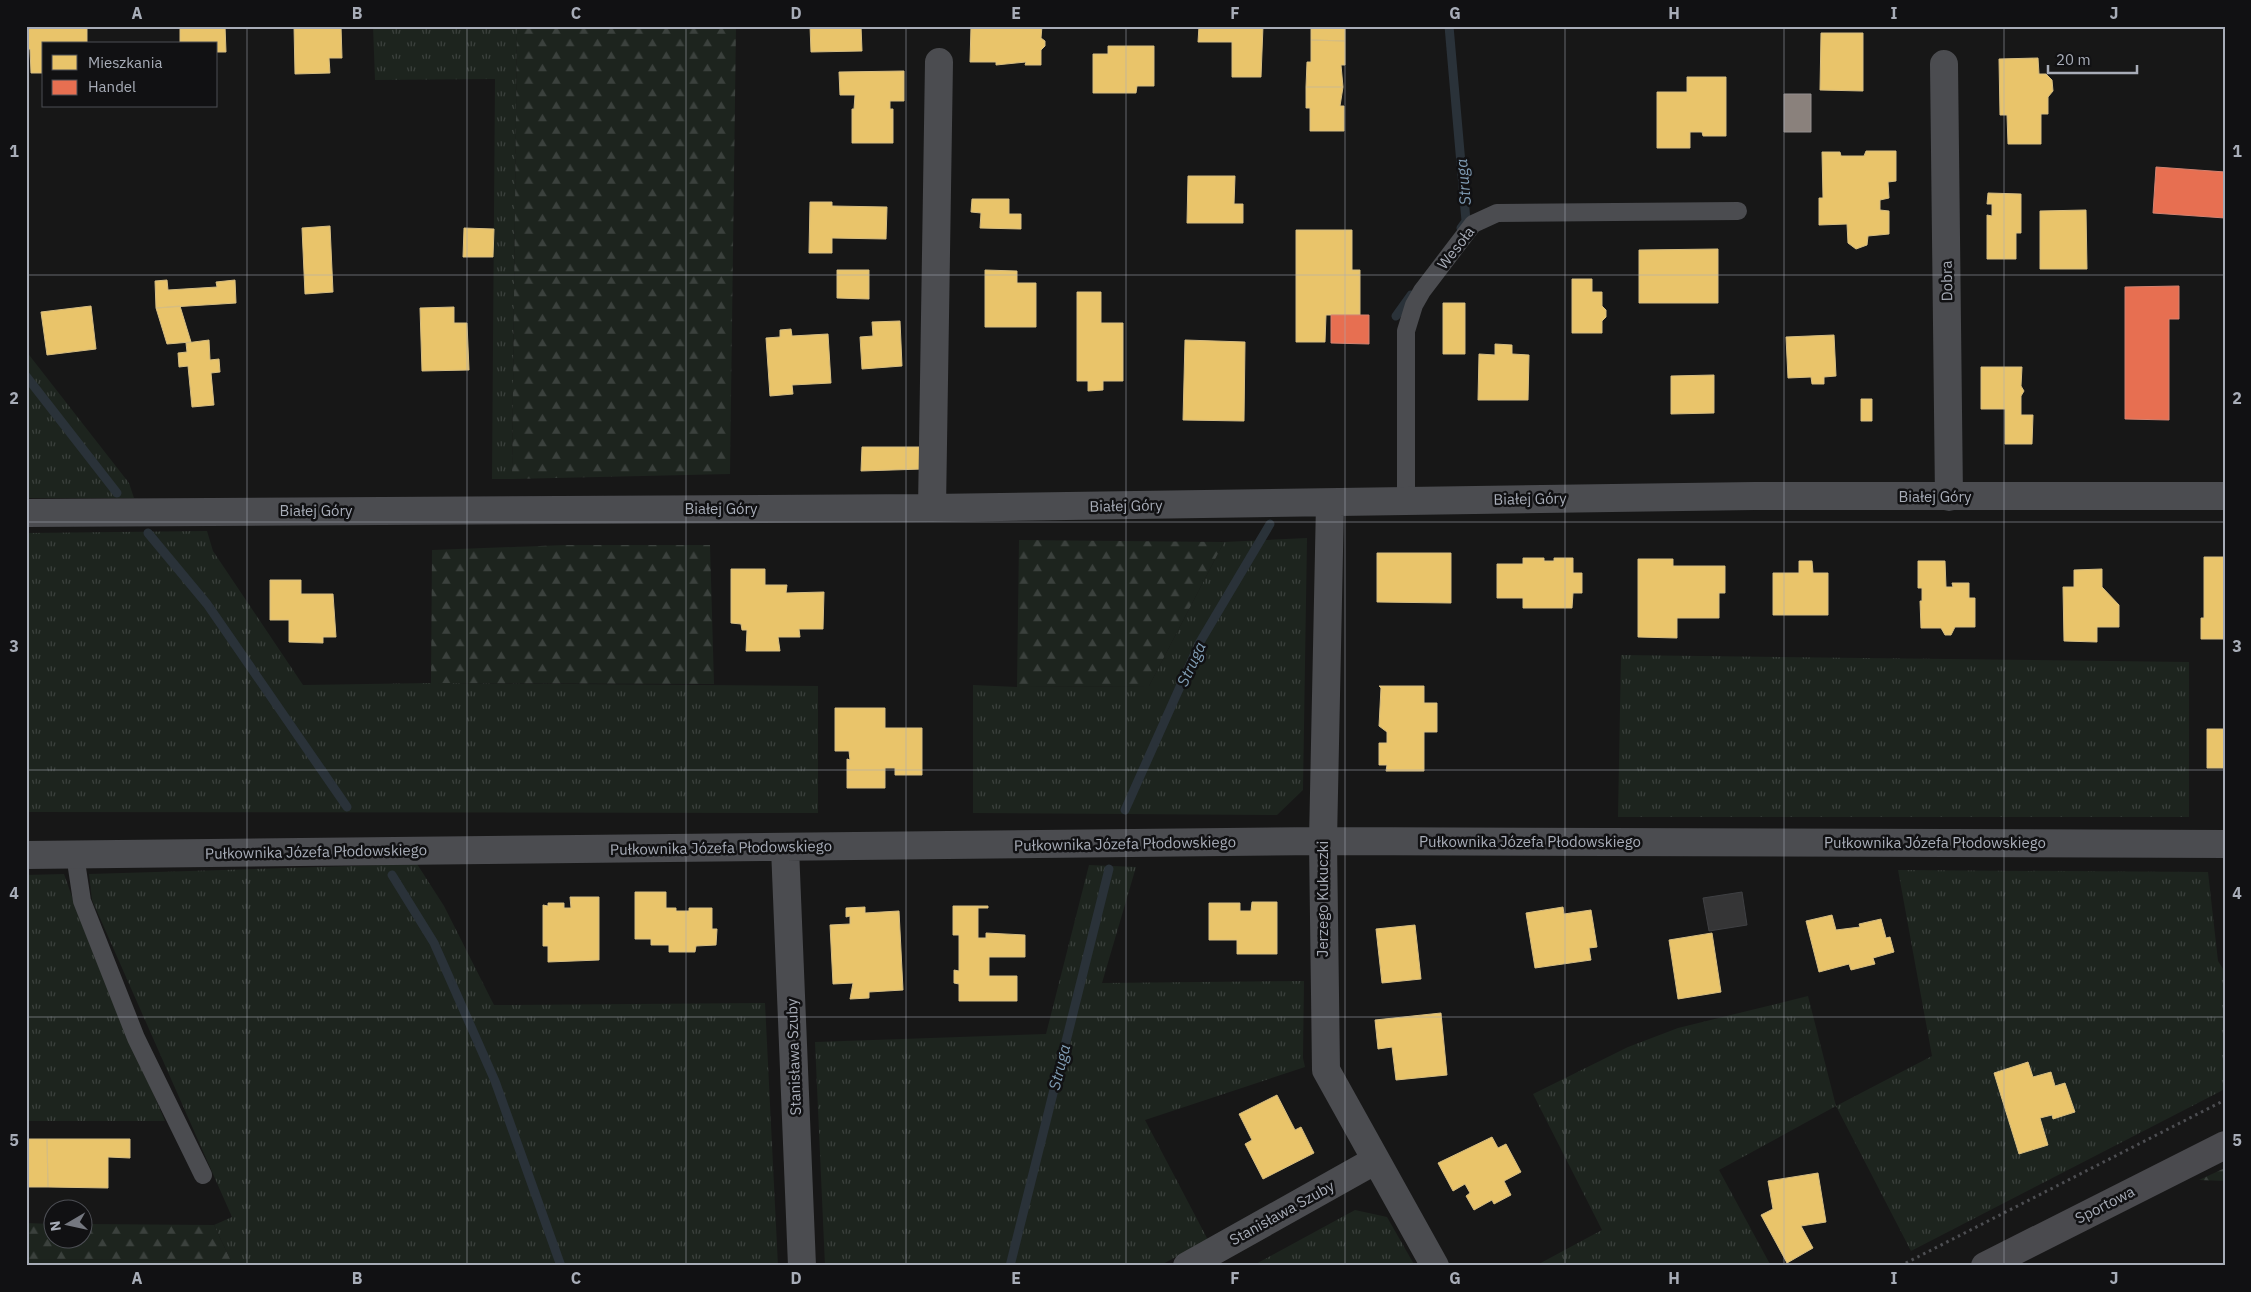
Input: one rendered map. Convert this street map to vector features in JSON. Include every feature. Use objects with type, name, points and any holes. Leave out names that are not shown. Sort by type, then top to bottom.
[{"type":"street","points":[[932,508],[939,62]]},
{"type":"street","name":"Dobra","points":[[1944,64],[1949,497]]},
{"type":"street","name":"Białej Góry","points":[[26,513],[932,508],[1330,504],[1406,500],[2225,496]]},
{"type":"street","name":"Jerzego Kukuczki","points":[[1330,504],[1323,841],[1326,1070],[1435,1266]]},
{"type":"street","name":"Pułkownika Józefa Płodowskiego","points":[[26,855],[1323,841],[2225,844]]},
{"type":"street","name":"Stanisława Szuby","points":[[785,848],[802,1266]]},
{"type":"street","name":"Sportowa","points":[[1984,1266],[2225,1145]]},
{"type":"street","name":"Stanisława Szuby","points":[[1187,1266],[1376,1160]]},
{"type":"lane","name":"Wesoła","points":[[1406,500],[1406,331],[1414,305],[1422,290],[1473,224],[1497,213],[1738,211]]},
{"type":"lane","points":[[75,855],[82,901],[136,1038],[203,1175]]},
{"type":"path","points":[[1900,1266],[2225,1100]]},
{"type":"green space","points":[[373,26],[517,26],[512,479],[492,479],[495,79],[375,80]]},
{"type":"green space","points":[[517,26],[736,26],[730,474],[512,479]]},
{"type":"green space","points":[[26,351],[129,483],[134,498],[26,498]]},
{"type":"green space","points":[[207,531],[213,551],[303,685],[431,683],[818,686],[818,813],[26,812],[26,533]]},
{"type":"green space","points":[[1307,538],[1303,790],[1277,815],[973,813],[973,685],[1017,687],[1149,686],[1224,542]]},
{"type":"green space","points":[[1019,540],[1224,542],[1149,686],[1017,687]]},
{"type":"green space","points":[[565,545],[710,545],[714,684],[431,683],[432,550]]},
{"type":"green space","points":[[1621,655],[2189,662],[2189,817],[1618,817]]},
{"type":"green space","points":[[417,864],[444,906],[494,1005],[765,1003],[778,1266],[26,1266],[26,1259],[231,1261],[214,1225],[232,1217],[92,900],[89,874]]},
{"type":"green space","points":[[1089,865],[1136,867],[1102,983],[1304,981],[1303,1058],[1305,1067],[1145,1120],[1208,1240],[1159,1266],[825,1266],[815,1042],[1046,1034]]},
{"type":"green space","points":[[1898,870],[2208,872],[2218,961],[2225,972],[2225,1089],[1911,1251],[1836,1106],[1932,1056]]},
{"type":"green space","points":[[64,874],[82,925],[165,1121],[26,1121],[26,875]]},
{"type":"green space","points":[[1808,996],[1836,1106],[1719,1170],[1771,1266],[1535,1266],[1602,1230],[1533,1094],[1628,1047],[1678,1028]]},
{"type":"green space","points":[[2225,1168],[2225,1181],[2199,1180]]},
{"type":"green space","points":[[1355,1210],[1387,1217],[1415,1266],[1252,1266]]},
{"type":"green space","points":[[26,1223],[42,1224],[42,1250],[92,1250],[92,1224],[214,1225],[231,1261],[26,1259]]},
{"type":"building: Mieszkania","points":[[26,26],[87,26],[87,42],[42,42],[42,73],[31,73],[30,49],[26,49]]},
{"type":"building: Mieszkania","points":[[180,26],[225,26],[226,52],[218,52],[218,42],[180,42]]},
{"type":"building: Mieszkania","points":[[294,26],[341,26],[342,58],[329,58],[330,73],[295,74]]},
{"type":"building: Mieszkania","points":[[810,26],[861,26],[862,51],[811,52]]},
{"type":"building: Mieszkania","points":[[971,26],[1042,26],[1041,38],[1045,41],[1045,46],[1041,50],[1041,65],[1025,65],[1026,62],[996,65],[996,62],[970,62]]},
{"type":"building: Mieszkania","points":[[1199,26],[1263,26],[1261,77],[1232,77],[1232,42],[1198,42]]},
{"type":"building: Mieszkania","points":[[1311,26],[1345,26],[1345,41],[1311,40]]},
{"type":"building: Mieszkania","points":[[1821,33],[1863,33],[1863,91],[1820,90]]},
{"type":"building: Mieszkania","points":[[1311,40],[1345,41],[1345,65],[1341,65],[1343,87],[1306,87],[1307,62],[1311,62]]},
{"type":"building: Mieszkania","points":[[1108,46],[1154,46],[1154,86],[1137,86],[1136,93],[1093,93],[1093,54],[1108,54]]},
{"type":"building: Mieszkania","points":[[2038,58],[2039,74],[2046,74],[2052,80],[2053,91],[2048,97],[2048,114],[2041,114],[2041,144],[2008,144],[2007,115],[2000,115],[1999,59]]},
{"type":"building: Mieszkania","points":[[904,71],[904,101],[890,101],[890,109],[893,109],[893,143],[852,143],[852,109],[854,109],[855,95],[840,95],[839,72]]},
{"type":"building: Mieszkania","points":[[1687,77],[1726,77],[1726,136],[1703,136],[1702,132],[1690,132],[1690,148],[1657,148],[1657,92],[1687,92]]},
{"type":"building: Mieszkania","points":[[1306,87],[1343,87],[1340,106],[1344,106],[1344,131],[1310,131],[1310,108],[1306,108]]},
{"type":"building: Mieszkania","points":[[1866,151],[1896,151],[1896,181],[1888,182],[1889,198],[1880,200],[1880,210],[1889,211],[1889,234],[1868,236],[1867,245],[1856,249],[1848,243],[1847,224],[1819,225],[1819,198],[1823,198],[1822,152],[1840,152],[1841,156],[1864,156]]},
{"type":"building: Mieszkania","points":[[1188,176],[1235,176],[1234,204],[1243,204],[1243,223],[1187,223]]},
{"type":"building: Mieszkania","points":[[1988,193],[2021,194],[2021,233],[2016,233],[2016,259],[1987,259],[1987,215],[1992,216],[1992,204],[1987,204]]},
{"type":"building: Mieszkania","points":[[972,199],[1009,199],[1009,214],[1021,214],[1021,229],[980,228],[981,213],[971,212]]},
{"type":"building: Mieszkania","points":[[810,202],[832,202],[832,206],[887,207],[886,239],[832,238],[832,253],[809,253]]},
{"type":"building: Mieszkania","points":[[2086,210],[2087,269],[2040,269],[2040,211]]},
{"type":"building: Mieszkania","points":[[330,226],[333,292],[305,294],[302,228]]},
{"type":"building: Mieszkania","points":[[464,228],[494,229],[493,257],[463,257]]},
{"type":"building: Mieszkania","points":[[1296,230],[1352,230],[1352,270],[1360,270],[1360,315],[1326,315],[1325,342],[1296,342]]},
{"type":"building: Mieszkania","points":[[1718,249],[1718,303],[1639,303],[1639,250]]},
{"type":"building: Mieszkania","points":[[837,270],[869,270],[869,299],[837,298]]},
{"type":"building: Mieszkania","points":[[985,270],[1017,271],[1017,283],[1036,283],[1036,327],[985,327]]},
{"type":"building: Mieszkania","points":[[1572,279],[1592,279],[1592,292],[1602,292],[1602,306],[1606,310],[1606,317],[1602,321],[1602,333],[1572,333]]},
{"type":"building: Mieszkania","points":[[167,280],[168,290],[217,287],[216,282],[235,280],[236,303],[156,308],[155,281]]},
{"type":"building: Mieszkania","points":[[1077,292],[1101,292],[1101,323],[1123,323],[1123,381],[1103,381],[1103,390],[1088,391],[1088,381],[1077,381]]},
{"type":"building: Mieszkania","points":[[1443,303],[1465,303],[1465,354],[1443,354]]},
{"type":"building: Mieszkania","points":[[91,306],[96,349],[47,355],[41,312]]},
{"type":"building: Mieszkania","points":[[180,306],[191,342],[167,344],[156,308]]},
{"type":"building: Mieszkania","points":[[454,307],[454,323],[467,323],[469,370],[422,371],[420,308]]},
{"type":"building: Mieszkania","points":[[900,321],[902,366],[862,369],[860,337],[873,336],[872,322]]},
{"type":"building: Mieszkania","points":[[791,329],[792,336],[828,334],[831,383],[792,385],[793,394],[770,396],[766,338],[780,337],[780,330]]},
{"type":"building: Mieszkania","points":[[1834,335],[1836,376],[1824,377],[1824,384],[1812,384],[1811,377],[1788,378],[1786,337]]},
{"type":"building: Mieszkania","points":[[209,340],[210,360],[219,359],[220,372],[211,373],[214,405],[192,407],[188,366],[179,367],[178,353],[187,352],[186,343]]},
{"type":"building: Mieszkania","points":[[1185,340],[1245,342],[1244,421],[1183,420]]},
{"type":"building: Mieszkania","points":[[1495,344],[1512,345],[1512,354],[1529,355],[1528,400],[1478,400],[1479,354],[1495,355]]},
{"type":"building: Mieszkania","points":[[1981,367],[2022,367],[2021,386],[2024,391],[2021,396],[2021,415],[2033,415],[2032,444],[2005,444],[2005,409],[1981,409]]},
{"type":"building: Mieszkania","points":[[1714,375],[1714,413],[1671,414],[1671,376]]},
{"type":"building: Mieszkania","points":[[1861,399],[1872,399],[1872,421],[1861,421]]},
{"type":"building: Mieszkania","points":[[862,447],[923,447],[923,469],[861,471]]},
{"type":"building: Mieszkania","points":[[1377,553],[1451,553],[1451,603],[1377,602]]},
{"type":"building: Mieszkania","points":[[2204,557],[2225,557],[2225,639],[2201,639],[2201,618],[2204,618]]},
{"type":"building: Mieszkania","points":[[1523,558],[1544,558],[1544,561],[1554,561],[1554,558],[1573,558],[1573,573],[1582,573],[1582,593],[1573,593],[1572,608],[1523,608],[1523,598],[1497,598],[1497,564],[1523,564]]},
{"type":"building: Mieszkania","points":[[1638,559],[1673,559],[1673,566],[1725,566],[1725,593],[1719,593],[1719,618],[1677,618],[1677,638],[1638,637]]},
{"type":"building: Mieszkania","points":[[1799,561],[1812,561],[1813,573],[1828,573],[1828,615],[1773,615],[1773,573],[1799,573]]},
{"type":"building: Mieszkania","points":[[1918,561],[1945,561],[1946,587],[1953,587],[1952,583],[1969,583],[1969,598],[1975,598],[1975,627],[1955,627],[1951,635],[1945,635],[1941,628],[1921,628],[1920,601],[1922,601],[1922,588],[1918,588]]},
{"type":"building: Mieszkania","points":[[731,569],[765,569],[765,585],[787,585],[786,593],[824,592],[823,629],[799,629],[800,637],[778,637],[780,651],[746,651],[747,630],[742,630],[741,624],[731,623]]},
{"type":"building: Mieszkania","points":[[2102,569],[2102,587],[2119,605],[2119,627],[2097,627],[2097,642],[2064,641],[2063,587],[2074,587],[2074,570]]},
{"type":"building: Mieszkania","points":[[270,580],[301,580],[301,594],[333,594],[336,637],[323,637],[323,643],[289,642],[289,620],[270,620]]},
{"type":"building: Mieszkania","points":[[1379,686],[1424,686],[1424,703],[1437,703],[1437,732],[1424,732],[1424,771],[1386,771],[1387,765],[1379,765],[1379,743],[1387,743],[1387,732],[1379,726],[1381,688]]},
{"type":"building: Mieszkania","points":[[835,708],[885,708],[885,728],[922,728],[922,775],[895,775],[895,768],[885,768],[885,788],[847,788],[847,759],[850,760],[849,751],[835,751]]},
{"type":"building: Mieszkania","points":[[2207,729],[2225,729],[2225,768],[2207,768]]},
{"type":"building: Mieszkania","points":[[635,892],[666,892],[666,908],[676,908],[676,911],[689,911],[689,908],[712,908],[712,929],[717,929],[716,945],[696,946],[695,952],[669,952],[669,945],[651,945],[651,939],[635,939]]},
{"type":"building: Mieszkania","points":[[570,897],[599,897],[599,960],[548,962],[548,946],[543,946],[543,905],[548,906],[548,903],[564,903],[564,908],[571,908]]},
{"type":"building: Mieszkania","points":[[1252,902],[1277,902],[1277,954],[1237,954],[1237,940],[1209,940],[1209,903],[1240,903],[1240,911],[1251,911]]},
{"type":"building: Mieszkania","points":[[953,906],[988,906],[988,908],[978,908],[978,938],[986,938],[986,933],[1025,935],[1025,957],[989,957],[989,976],[1017,976],[1017,1001],[959,1001],[959,984],[954,983],[954,970],[959,971],[959,935],[953,935]]},
{"type":"building: Mieszkania","points":[[865,907],[865,913],[899,911],[903,990],[869,992],[869,998],[850,999],[853,983],[833,984],[830,925],[850,924],[850,916],[846,917],[846,908]]},
{"type":"building: Mieszkania","points":[[1563,907],[1564,914],[1591,910],[1597,947],[1589,948],[1591,960],[1535,968],[1526,913]]},
{"type":"building: Mieszkania","points":[[1832,915],[1836,930],[1860,927],[1859,924],[1881,919],[1886,938],[1890,937],[1894,952],[1873,958],[1875,964],[1851,970],[1849,964],[1819,972],[1806,921]]},
{"type":"building: Mieszkania","points":[[1415,925],[1421,979],[1382,983],[1376,929]]},
{"type":"building: Mieszkania","points":[[1712,933],[1721,992],[1678,999],[1669,940]]},
{"type":"building: Mieszkania","points":[[1441,1013],[1447,1075],[1396,1080],[1392,1047],[1378,1049],[1375,1020]]},
{"type":"building: Mieszkania","points":[[2028,1062],[2033,1077],[2051,1072],[2055,1086],[2065,1083],[2075,1112],[2053,1119],[2052,1115],[2040,1118],[2048,1145],[2019,1154],[1994,1073]]},
{"type":"building: Mieszkania","points":[[1277,1095],[1295,1130],[1301,1127],[1314,1153],[1263,1179],[1245,1144],[1252,1140],[1239,1114]]},
{"type":"building: Mieszkania","points":[[1492,1137],[1498,1148],[1506,1144],[1521,1172],[1504,1181],[1511,1195],[1494,1204],[1492,1200],[1474,1210],[1466,1196],[1470,1193],[1465,1184],[1453,1191],[1438,1163]]},
{"type":"building: Mieszkania","points":[[26,1139],[47,1139],[48,1187],[26,1187]]},
{"type":"building: Mieszkania","points":[[47,1139],[130,1139],[130,1158],[108,1157],[108,1188],[48,1187]]},
{"type":"building: Mieszkania","points":[[1818,1173],[1826,1222],[1801,1226],[1813,1248],[1787,1263],[1761,1215],[1773,1209],[1768,1181]]},
{"type":"building: Handel","points":[[2156,167],[2225,172],[2225,218],[2153,213]]},
{"type":"building: Handel","points":[[2179,286],[2179,319],[2169,319],[2169,420],[2125,419],[2125,287]]},
{"type":"building: Handel","points":[[1331,315],[1369,315],[1369,344],[1331,343]]},
{"type":"building: Przemysł","points":[[1784,94],[1811,94],[1811,132],[1784,132]]},
{"type":"building: Inne","points":[[1742,892],[1747,925],[1709,931],[1703,898]]},
{"type":"waterway","name":"Struga","points":[[1449,26],[1466,221],[1461,228]]},
{"type":"waterway","name":"Struga","points":[[1396,316],[1411,295]]},
{"type":"waterway","points":[[26,376],[117,493]]},
{"type":"waterway","name":"Struga","points":[[1125,810],[1200,642],[1270,524]]},
{"type":"waterway","points":[[148,533],[207,604],[347,807]]},
{"type":"waterway","name":"Struga","points":[[1010,1266],[1109,869]]},
{"type":"waterway","points":[[392,875],[434,943],[495,1081],[561,1266]]}]
